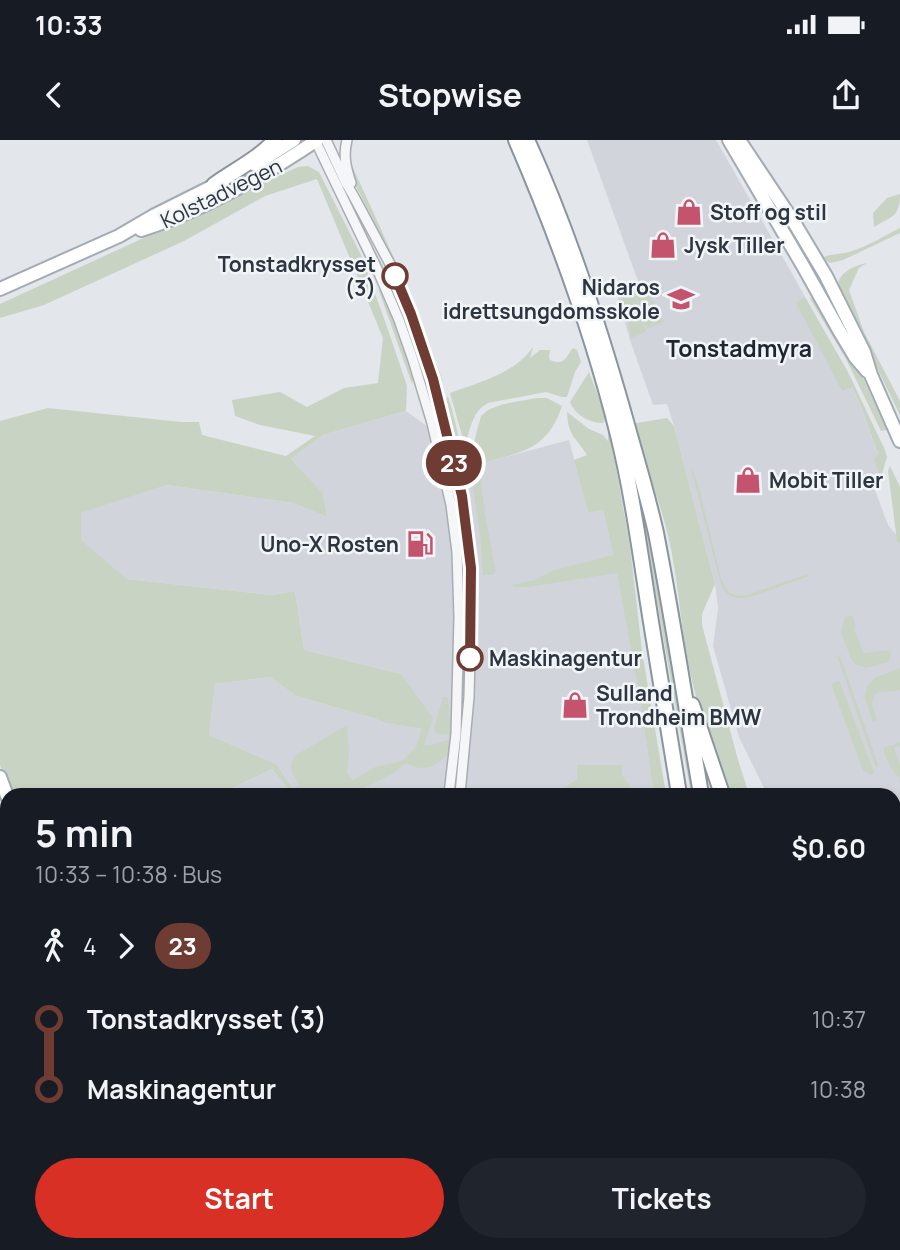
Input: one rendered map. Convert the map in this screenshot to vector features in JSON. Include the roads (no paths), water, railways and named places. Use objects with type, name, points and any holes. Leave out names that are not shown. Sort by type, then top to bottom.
[{"type":"highway","points":[[214,185],[253,159],[275,140]]},
{"type":"highway","points":[[516,140],[554,234],[609,400],[638,538],[679,788]]},
{"type":"highway","points":[[527,140],[551,194],[581,276],[619,397],[655,532],[700,788]]},
{"type":"highway","points":[[678,664],[720,788]]},
{"type":"main road","name":"Kolstadvegen","points":[[0,289],[119,236],[255,165],[295,140]]},
{"type":"main road","name":"Kolstadvegen","points":[[119,236],[162,223],[210,203],[256,179],[318,140]]},
{"type":"main road","points":[[729,140],[839,332],[871,375]]},
{"type":"main road","points":[[739,140],[826,276],[864,352],[871,375],[900,441]]},
{"type":"street","points":[[318,140],[354,195],[390,264],[426,356],[462,496],[471,568],[471,625],[469,697],[461,788]]},
{"type":"street","points":[[318,140],[399,320],[432,423],[450,505],[457,552],[459,617],[456,734],[450,788]]},
{"type":"street","points":[[347,140],[345,166],[354,195]]},
{"type":"place","name":"Stoff og stil","points":[[689,212]]},
{"type":"place","name":"Jysk Tiller","points":[[663,245]]},
{"type":"place","name":"Tonstadkrysset (3)","points":[[395,276]]},
{"type":"place","name":"Nidaros idrettsungdomsskole","points":[[681,299]]},
{"type":"place","name":"Mobit Tiller","points":[[748,480]]},
{"type":"place","name":"Uno-X Rosten","points":[[420,544]]},
{"type":"place","name":"Maskinagentur","points":[[470,658]]},
{"type":"place","name":"Sulland Trondheim BMW","points":[[575,705]]},
{"type":"district","name":"Tonstadmyra","points":[[739,348]]}]
